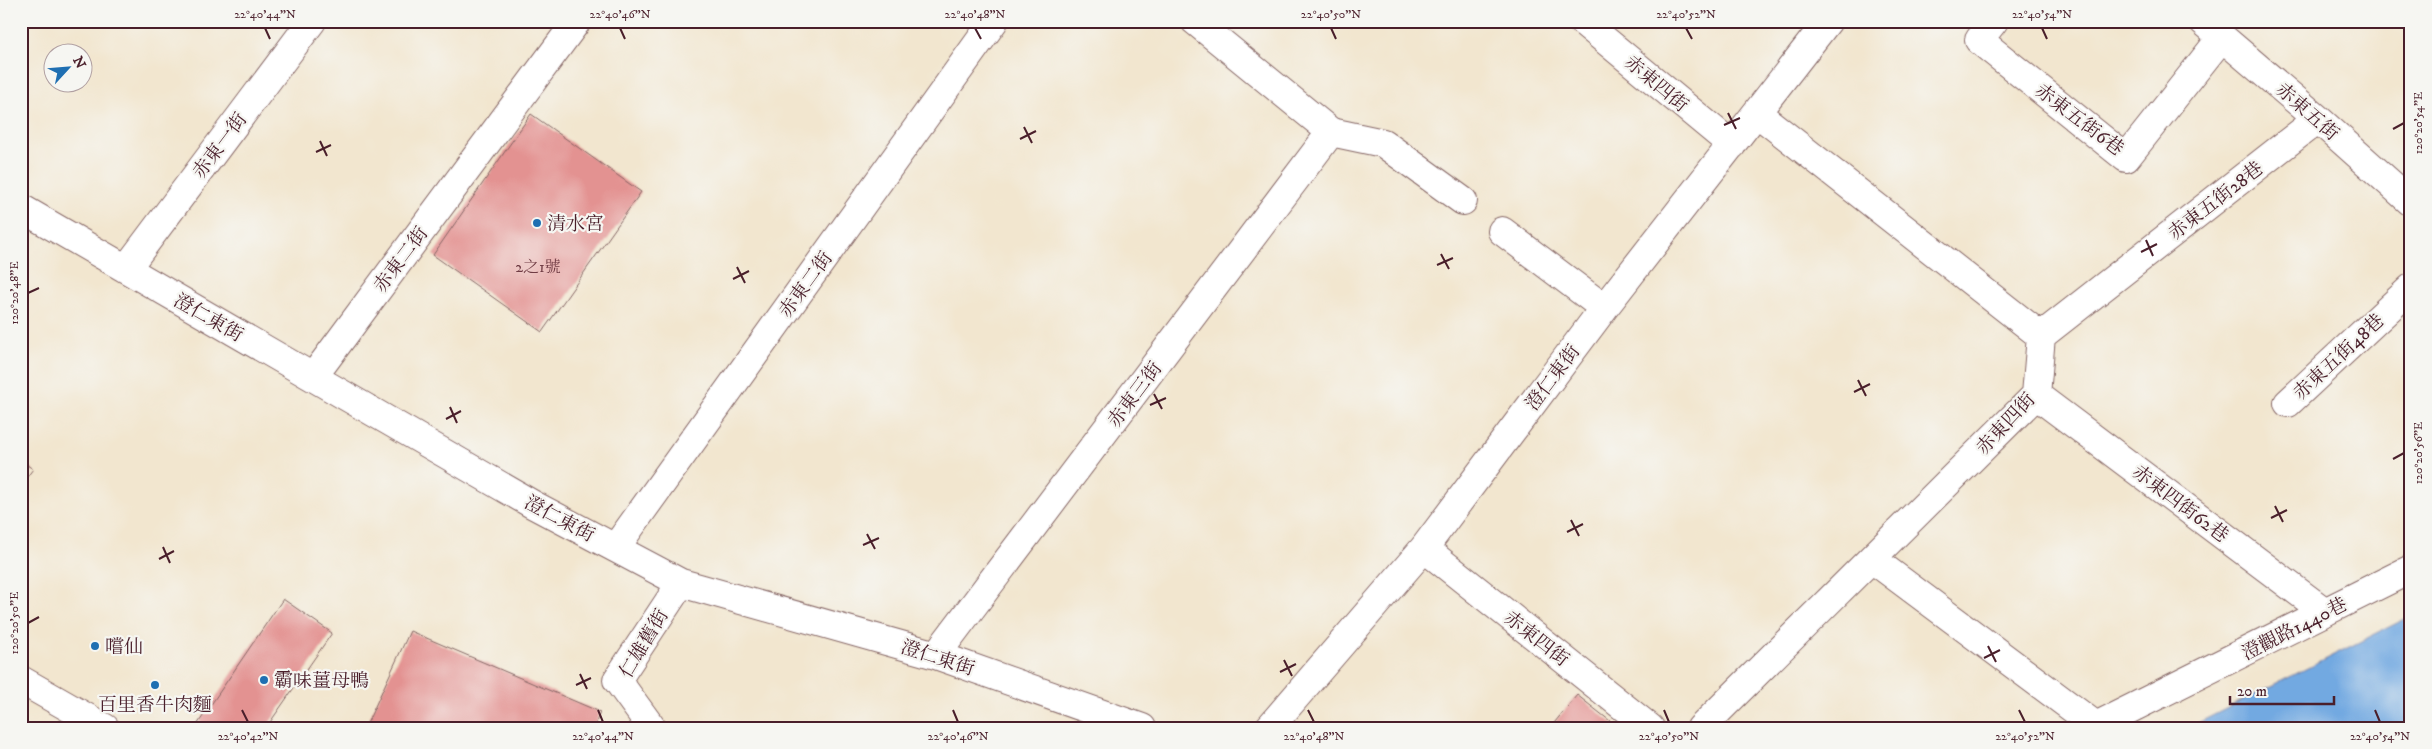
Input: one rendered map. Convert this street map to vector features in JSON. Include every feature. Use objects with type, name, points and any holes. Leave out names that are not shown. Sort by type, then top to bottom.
[{"type":"street","name":"赤東二街","points":[[313,377],[577,21]]},
{"type":"street","name":"赤東二街","points":[[616,547],[994,21]]},
{"type":"street","points":[[1195,21],[1331,132],[1383,143],[1463,201]]},
{"type":"street","name":"赤東四街","points":[[1582,21],[1732,146]]},
{"type":"street","name":"澄仁東街","points":[[1269,728],[1424,548],[1604,308],[1828,21]]},
{"type":"street","name":"赤東五街6巷","points":[[1994,21],[1979,40],[2126,158],[2213,29]]},
{"type":"street","name":"赤東一街","points":[[126,268],[308,23]]},
{"type":"street","name":"赤東五街","points":[[2213,29],[2411,202]]},
{"type":"street","points":[[1757,113],[2041,336]]},
{"type":"street","name":"赤東五街28巷","points":[[2041,336],[2318,119]]},
{"type":"street","name":"赤東三街","points":[[936,655],[1331,132]]},
{"type":"street","name":"澄仁東街","points":[[21,208],[532,504],[681,583],[936,655],[1142,728]]},
{"type":"street","points":[[1502,232],[1604,308]]},
{"type":"street","name":"赤東五街48巷","points":[[2288,403],[2411,288]]},
{"type":"street","name":"赤東四街","points":[[1701,728],[2036,395],[2041,336]]},
{"type":"street","name":"赤東四街62巷","points":[[2036,395],[2325,612]]},
{"type":"street","name":"赤東四街","points":[[1424,548],[1650,728]]},
{"type":"street","points":[[1872,559],[2096,727]]},
{"type":"street","name":"澄觀路1440巷","points":[[2096,727],[2411,569]]},
{"type":"street","name":"仁雄舊街","points":[[652,728],[617,680],[681,583]]},
{"type":"street","points":[[21,680],[105,728]]},
{"type":"water","points":[[2411,616],[2411,728],[2188,728]]},
{"type":"building","name":"清水宮","points":[[531,114],[641,192],[542,332],[433,255]]},
{"type":"building","points":[[21,461],[33,469],[21,485]]},
{"type":"building","name":"霸味薑母鴨","points":[[283,599],[332,633],[266,728],[195,728]]},
{"type":"building","points":[[410,631],[600,712],[594,728],[365,728]]},
{"type":"building","points":[[1577,695],[1619,728],[1550,728]]},
{"type":"place","name":"清水宮","points":[[537,223]]},
{"type":"place","name":"嚐仙","points":[[95,646]]},
{"type":"place","name":"霸味薑母鴨","points":[[264,680]]},
{"type":"place","name":"百里香牛肉麵","points":[[155,685]]}]
